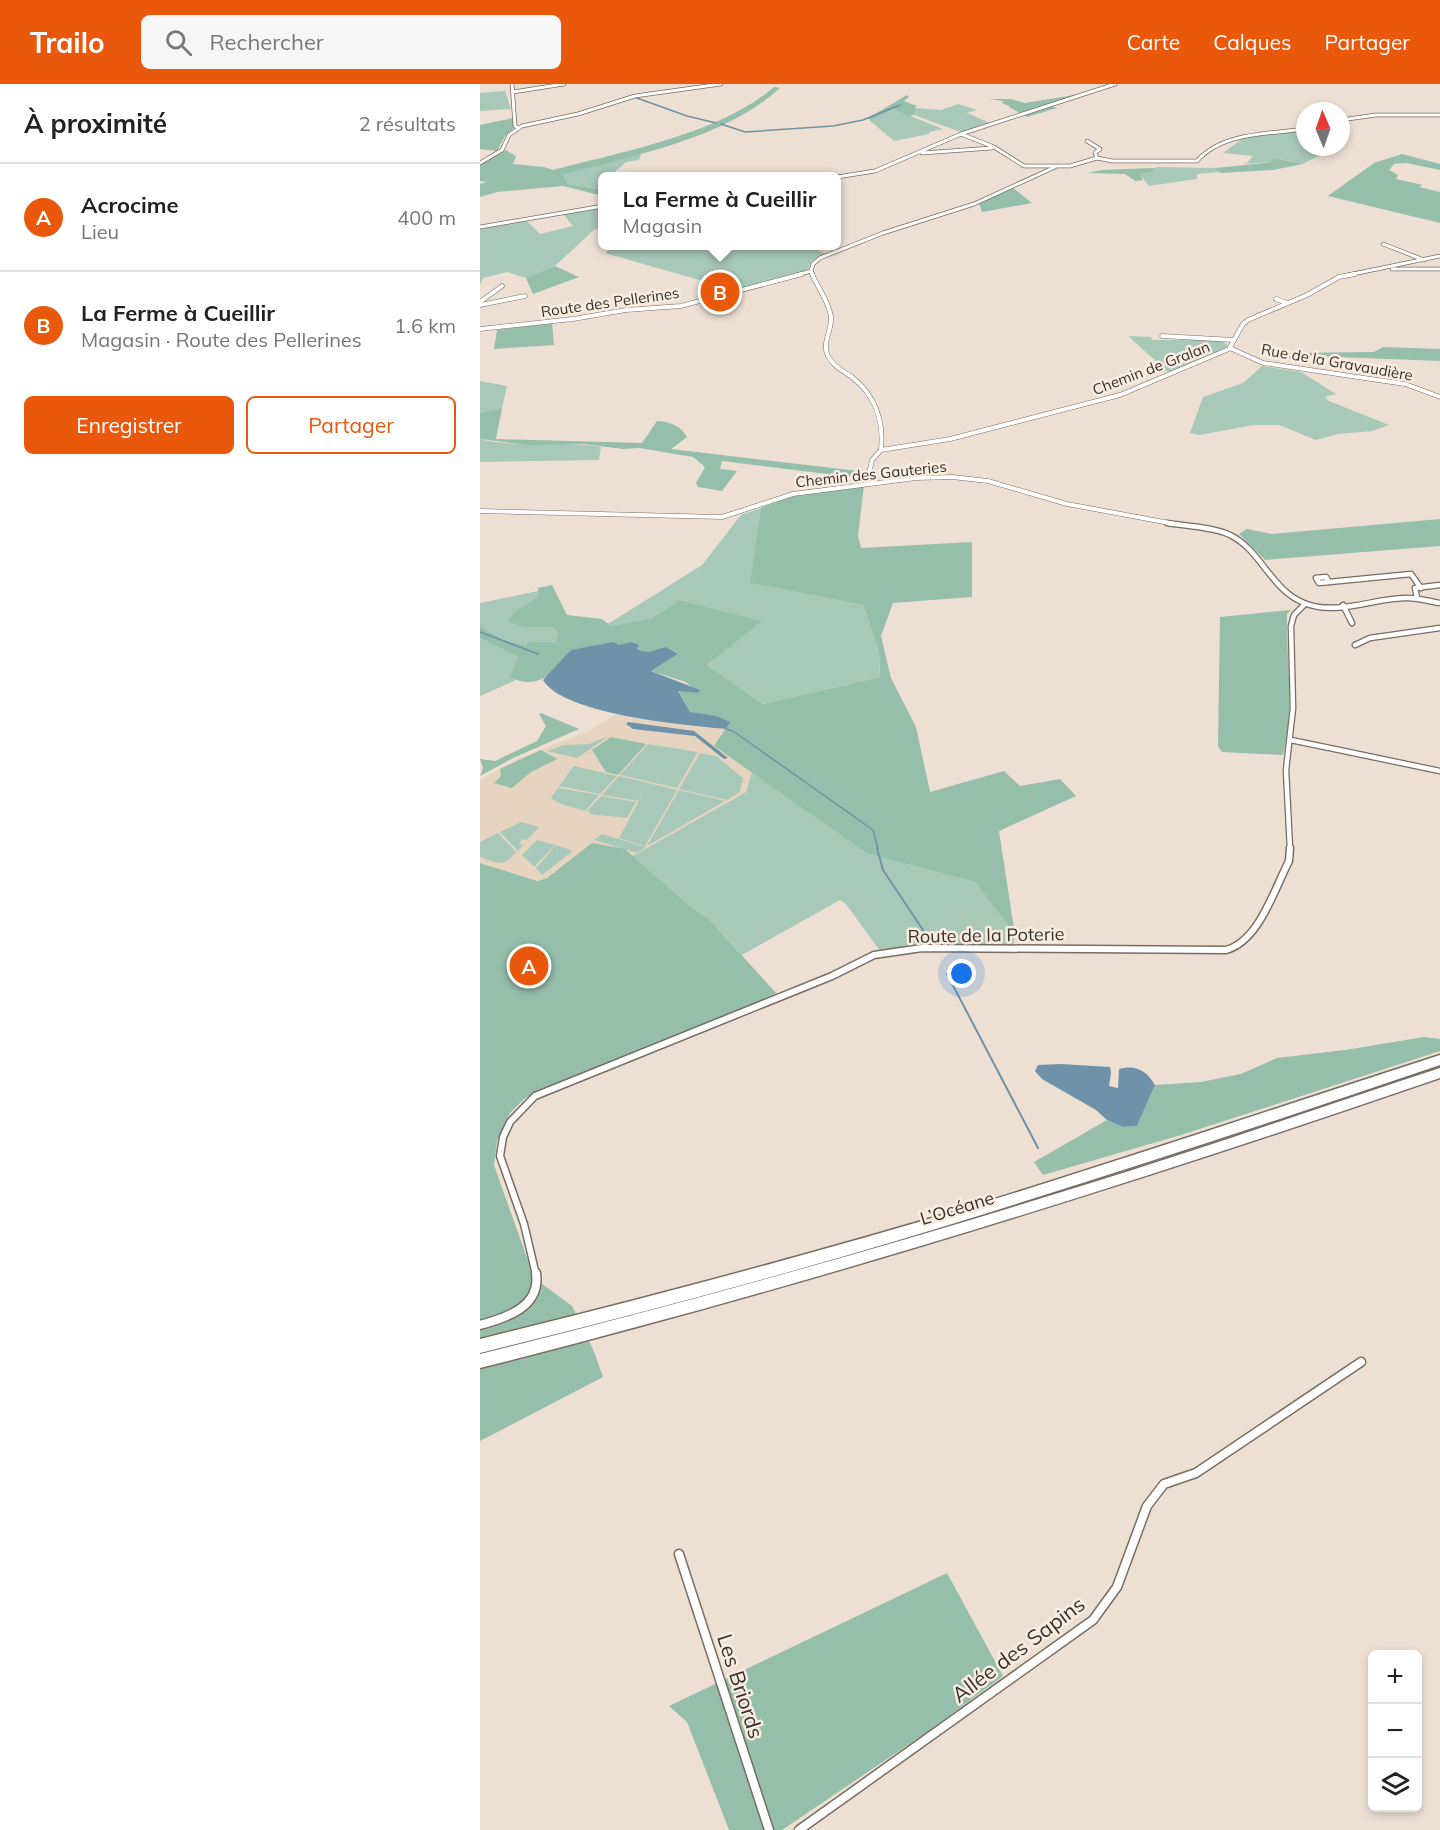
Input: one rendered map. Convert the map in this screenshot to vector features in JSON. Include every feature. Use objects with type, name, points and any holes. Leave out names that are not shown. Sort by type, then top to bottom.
[{"type":"highway","name":"L’Océane","points":[[480,1346],[682,1294],[937,1221],[1212,1136],[1440,1060]]},
{"type":"highway","name":"L’Océane","points":[[480,1361],[723,1297],[951,1231],[1172,1162],[1440,1073]]},
{"type":"street","points":[[512,84],[515,126],[518,128]]},
{"type":"street","points":[[513,92],[564,84]]},
{"type":"street","points":[[480,164],[502,150],[508,135],[518,128],[592,110],[635,96],[721,84]]},
{"type":"street","points":[[841,176],[881,168],[961,134],[1115,84]]},
{"type":"street","points":[[1350,119],[1376,115],[1440,115]]},
{"type":"street","points":[[961,134],[996,148],[1018,164],[1055,167],[1070,166],[1097,158],[1112,161],[1197,161],[1208,148],[1242,137],[1296,130]]},
{"type":"street","points":[[1087,141],[1100,149],[1095,153],[1097,158]]},
{"type":"street","points":[[917,153],[996,148]]},
{"type":"street","points":[[867,484],[872,460],[881,450],[884,431],[873,401],[859,382],[839,368],[826,352],[825,345],[831,326],[831,316],[811,271],[813,264],[820,258],[997,194],[1055,167]]},
{"type":"street","points":[[480,227],[598,207]]},
{"type":"street","points":[[1383,243],[1425,260]]},
{"type":"street","name":"Chemin de Gralan","points":[[881,450],[950,439],[1120,395],[1214,357],[1230,348],[1243,324],[1248,320],[1314,292],[1339,277],[1440,256]]},
{"type":"street","points":[[1377,269],[1440,270]]},
{"type":"street","name":"Route des Pellerines","points":[[480,329],[552,322],[626,310],[681,306],[811,271]]},
{"type":"street","points":[[480,303],[502,286]]},
{"type":"street","points":[[480,303],[525,296]]},
{"type":"street","points":[[1276,299],[1288,304]]},
{"type":"street","points":[[1162,336],[1234,340]]},
{"type":"street","name":"Rue de la Gravaudière","points":[[1230,348],[1263,363],[1405,384],[1440,398]]},
{"type":"street","name":"Chemin des Gauteries","points":[[480,511],[722,517],[793,494],[933,477],[978,479],[1067,504],[1220,531],[1245,544],[1292,596],[1305,604]]},
{"type":"street","points":[[1329,582],[1411,574],[1421,588]]},
{"type":"street","points":[[1418,598],[1415,588],[1440,585]]},
{"type":"street","points":[[1305,604],[1343,605],[1418,598],[1440,603]]},
{"type":"street","name":"Route de la Poterie","points":[[480,1325],[516,1311],[525,1305],[536,1289],[537,1269],[500,1156],[501,1144],[509,1122],[518,1110],[535,1096],[832,976],[874,956],[922,948],[1226,950],[1238,947],[1252,935],[1289,861],[1290,827],[1286,770],[1291,740],[1291,626],[1294,615],[1305,604]]},
{"type":"street","points":[[1343,605],[1352,623]]},
{"type":"street","points":[[1355,645],[1370,638],[1440,628]]},
{"type":"street","points":[[1291,740],[1440,771]]},
{"type":"street","name":"Allée des Sapins","points":[[799,1830],[1093,1620],[1117,1587],[1147,1506],[1164,1484],[1196,1473],[1361,1362]]},
{"type":"street","name":"Les Briords","points":[[679,1554],[769,1830]]},
{"type":"shaded area","points":[[617,714],[726,729],[714,746],[752,772],[746,792],[633,856],[625,849],[537,881],[480,863],[480,780],[519,758],[589,731]]},
{"type":"green space","points":[[774,87],[780,88],[758,106],[705,133],[648,152],[563,175],[568,184],[596,189],[598,187],[598,195],[563,186],[497,192],[480,197],[480,184],[487,182],[480,181],[480,164],[506,150],[516,156],[513,164],[553,170],[669,139],[726,117],[752,103]]},
{"type":"green space","points":[[505,91],[511,109],[480,111],[480,93]]},
{"type":"green space","points":[[907,95],[909,97],[904,101],[917,106],[914,108],[917,108],[914,115],[909,116],[893,109],[871,120],[868,118]]},
{"type":"green space","points":[[1074,95],[1081,96],[1052,106],[1057,108],[1027,117],[1002,103],[1003,101],[988,99],[1011,99],[1025,103]]},
{"type":"green space","points":[[958,104],[977,110],[967,113],[990,123],[964,133],[914,115],[917,108],[941,110]]},
{"type":"green space","points":[[893,109],[943,129],[894,141],[869,120]]},
{"type":"green space","points":[[513,118],[514,128],[505,136],[497,151],[480,149],[480,125]]},
{"type":"green space","points":[[1296,131],[1296,156],[1318,156],[1303,164],[1274,158],[1272,162],[1243,164],[1253,156],[1223,153],[1243,138]]},
{"type":"green space","points":[[642,152],[639,160],[626,162],[615,172],[598,172],[596,189],[568,184],[563,175]]},
{"type":"green space","points":[[1402,154],[1440,164],[1440,170],[1406,163],[1394,164],[1389,170],[1398,175],[1396,179],[1423,185],[1419,187],[1440,192],[1440,223],[1328,196],[1374,163]]},
{"type":"green space","points":[[1273,158],[1303,164],[1273,170],[1221,173],[1215,168],[1272,162]]},
{"type":"green space","points":[[1153,168],[1215,168],[1220,172],[1197,174],[1197,179],[1149,186],[1140,174],[1155,172]]},
{"type":"green space","points":[[1153,168],[1155,172],[1140,174],[1143,180],[1135,181],[1125,174],[1088,173],[1102,170]]},
{"type":"green space","points":[[1013,188],[1032,203],[982,212],[979,203]]},
{"type":"green space","points":[[598,208],[598,229],[595,229],[555,266],[526,278],[507,272],[483,278],[480,285],[480,228],[526,220],[540,234],[573,226],[563,214]]},
{"type":"green space","points":[[609,250],[817,250],[827,254],[812,261],[808,269],[801,273],[738,291],[605,253]]},
{"type":"green space","points":[[555,266],[579,277],[533,294],[526,278]]},
{"type":"green space","points":[[552,323],[554,345],[494,349],[497,330]]},
{"type":"green space","points":[[1128,336],[1151,337],[1152,340],[1221,340],[1228,346],[1213,356],[1168,372]]},
{"type":"green space","points":[[1383,347],[1440,349],[1440,361],[1311,356],[1294,360],[1266,355],[1374,352]]},
{"type":"green space","points":[[1262,366],[1301,372],[1336,394],[1325,397],[1329,401],[1389,425],[1373,431],[1338,434],[1316,440],[1279,425],[1253,425],[1200,435],[1190,433],[1203,397],[1243,383]]},
{"type":"green space","points":[[480,381],[507,386],[502,408],[480,413]]},
{"type":"green space","points":[[502,408],[496,439],[642,443],[657,421],[661,421],[678,427],[687,437],[671,449],[858,471],[859,478],[722,461],[720,469],[737,471],[722,491],[698,487],[696,483],[705,467],[693,457],[639,448],[623,449],[583,444],[528,445],[480,439],[480,413]]},
{"type":"green space","points":[[480,439],[510,443],[601,447],[599,460],[480,462]]},
{"type":"green space","points":[[864,485],[858,536],[861,548],[972,542],[972,597],[893,603],[881,636],[891,678],[916,727],[930,792],[1004,771],[1020,786],[1060,779],[1076,796],[999,831],[1015,935],[975,882],[868,854],[714,746],[730,722],[690,712],[678,690],[698,693],[686,682],[651,671],[678,654],[666,647],[645,652],[637,649],[639,645],[554,671],[544,678],[528,682],[510,677],[518,657],[480,638],[480,626],[502,639],[526,646],[528,642],[555,643],[558,634],[553,627],[525,627],[508,622],[515,611],[538,597],[538,588],[552,585],[567,615],[602,619],[611,626],[652,618],[680,600],[762,621],[707,665],[763,704],[880,677],[879,652],[863,605],[750,583],[761,508],[792,496]]},
{"type":"green space","points":[[761,508],[751,583],[863,605],[879,652],[880,677],[763,704],[707,665],[761,621],[680,600],[652,618],[611,626],[608,624],[702,565],[741,515]]},
{"type":"green space","points":[[1440,519],[1440,546],[1265,560],[1239,534],[1247,529],[1272,534]]},
{"type":"green space","points":[[538,591],[539,597],[515,611],[525,627],[553,627],[558,634],[556,644],[528,642],[526,646],[502,639],[480,626],[480,603]]},
{"type":"green space","points":[[1291,610],[1287,614],[1289,720],[1283,755],[1222,752],[1218,746],[1220,617]]},
{"type":"green space","points":[[480,638],[518,657],[511,677],[516,680],[480,696]]},
{"type":"green space","points":[[539,714],[579,729],[513,758],[480,776],[483,768],[480,759],[495,761],[537,741],[546,726]]},
{"type":"green space","points":[[609,736],[577,758],[547,751],[564,745],[589,744]]},
{"type":"green space","points":[[611,737],[646,744],[618,775],[606,772],[592,750]]},
{"type":"green space","points":[[648,744],[698,752],[677,788],[620,775]]},
{"type":"green space","points":[[541,750],[557,759],[531,772],[512,788],[494,783],[501,776],[500,769]]},
{"type":"green space","points":[[700,753],[716,756],[743,778],[740,792],[727,800],[679,789]]},
{"type":"green space","points":[[574,766],[617,776],[600,794],[559,786]]},
{"type":"green space","points":[[752,772],[868,854],[975,882],[1015,935],[1013,945],[920,945],[880,951],[846,904],[840,900],[742,955],[709,919],[691,907],[633,856],[746,792]]},
{"type":"green space","points":[[619,776],[677,790],[645,846],[619,838],[642,795],[638,801],[602,795]]},
{"type":"green space","points":[[558,788],[599,795],[585,811],[561,804],[551,798]]},
{"type":"green space","points":[[679,790],[725,801],[647,846]]},
{"type":"green space","points":[[601,796],[636,802],[627,818],[589,814],[590,812],[587,811]]},
{"type":"green space","points":[[521,822],[539,827],[527,840],[523,839],[519,843],[523,845],[518,851],[500,832]]},
{"type":"green space","points":[[498,833],[516,852],[500,863],[480,857],[480,842]]},
{"type":"green space","points":[[602,834],[646,847],[637,853],[594,840]]},
{"type":"green space","points":[[537,840],[555,845],[534,867],[522,855]]},
{"type":"green space","points":[[592,843],[625,849],[691,907],[709,919],[777,994],[536,1093],[525,1098],[510,1113],[497,1140],[494,1165],[534,1278],[572,1306],[593,1349],[603,1377],[480,1441],[480,863],[537,881],[547,878]]},
{"type":"green space","points":[[556,845],[573,851],[542,875],[536,868]]},
{"type":"green space","points":[[1424,1037],[1440,1039],[1440,1051],[1181,1135],[1043,1175],[1034,1162],[1107,1120],[1123,1127],[1137,1126],[1155,1085],[1201,1082],[1241,1074],[1277,1058]]},
{"type":"green space","points":[[947,1573],[1003,1676],[927,1732],[782,1830],[729,1830],[687,1722],[669,1706]]},
{"type":"water","points":[[613,642],[619,645],[631,642],[639,645],[637,649],[645,652],[666,647],[678,654],[651,671],[700,690],[698,693],[678,691],[690,712],[716,716],[730,722],[726,729],[656,721],[600,710],[575,702],[555,692],[543,680],[571,650]]},
{"type":"water","points":[[628,722],[694,731],[728,758],[724,759],[695,736],[633,729],[626,724]]},
{"type":"water","points":[[1038,1065],[1110,1067],[1109,1086],[1118,1088],[1119,1069],[1131,1067],[1145,1072],[1155,1085],[1137,1126],[1123,1127],[1107,1120],[1096,1110],[1042,1079],[1035,1071]]},
{"type":"waterway","points":[[634,97],[687,116],[716,123]]},
{"type":"waterway","points":[[721,124],[745,132],[833,126],[863,120],[900,105]]},
{"type":"waterway","points":[[480,632],[538,654]]},
{"type":"waterway","points":[[726,729],[733,731],[873,830],[878,849]]},
{"type":"waterway","points":[[877,848],[883,870],[927,936]]},
{"type":"waterway","points":[[947,974],[1038,1148]]},
{"type":"place","name":"La Ferme à Cueillir","points":[[720,292]]},
{"type":"place","name":"Acrocime","points":[[529,966]]}]
